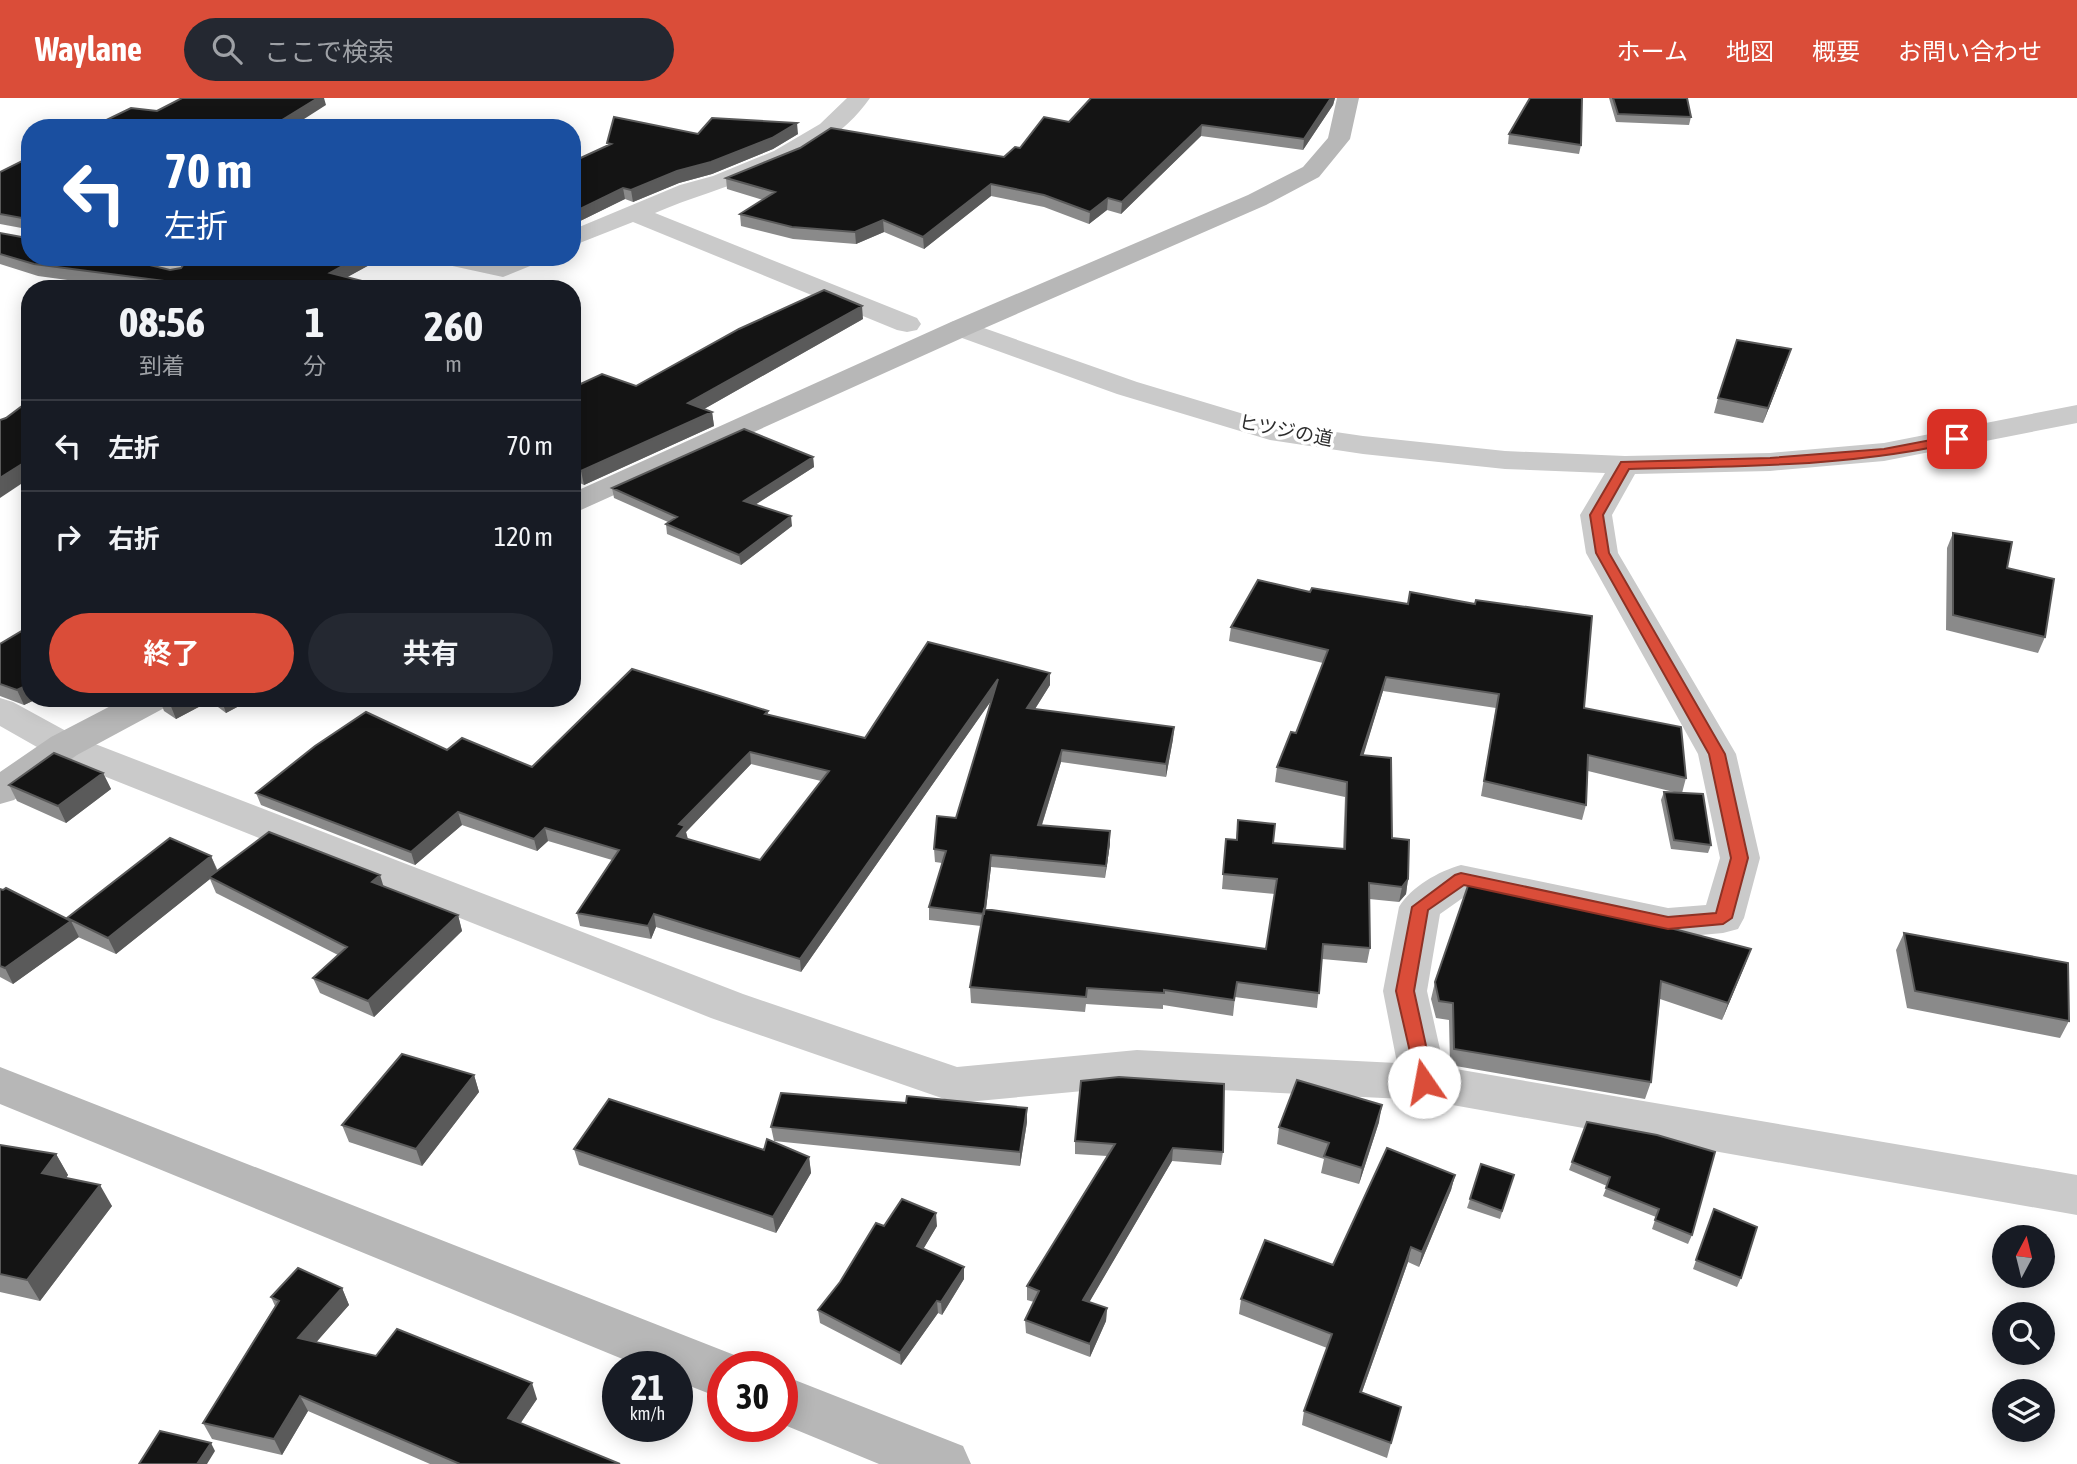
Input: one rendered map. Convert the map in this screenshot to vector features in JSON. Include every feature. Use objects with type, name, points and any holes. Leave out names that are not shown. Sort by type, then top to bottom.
[{"type":"street","points":[[581,235],[782,156],[828,129],[859,98]]},
{"type":"street","points":[[581,501],[961,328],[1257,200],[1311,172],[1339,139],[1348,98]]},
{"type":"street","points":[[633,213],[907,324]]},
{"type":"street","points":[[151,266],[177,272]]},
{"type":"street","points":[[488,266],[503,269],[510,266]]},
{"type":"street","name":"ヒツジの道","points":[[961,328],[1127,388],[1270,431],[1363,445],[1505,460],[1625,465],[1770,462],[1884,452],[2077,414]]},
{"type":"street","points":[[1424,1082],[1405,991],[1420,907],[1461,879],[1668,923],[1723,918],[1740,858],[1717,754],[1602,553],[1596,515],[1625,465]]},
{"type":"street","points":[[0,791],[64,746],[138,707]]},
{"type":"street","points":[[0,710],[64,746],[727,1006],[956,1085],[1137,1068],[1424,1082],[2077,1195]]},
{"type":"street","points":[[0,1085],[707,1370]]},
{"type":"street","points":[[798,1405],[943,1464]]},
{"type":"building","points":[[182,98],[318,98],[284,119],[108,119],[131,108],[157,111]]},
{"type":"building","points":[[1091,98],[1331,98],[1304,139],[1202,125],[1122,202],[1108,198],[1090,212],[1044,195],[991,184],[923,237],[883,220],[855,232],[792,227],[740,214],[775,192],[726,178],[800,148],[831,128],[1004,157],[1015,147],[1020,148],[1044,117],[1069,122]]},
{"type":"building","points":[[1530,98],[1582,98],[1581,145],[1509,134]]},
{"type":"building","points":[[1613,98],[1687,98],[1691,117],[1618,114]]},
{"type":"building","points":[[614,117],[698,134],[712,118],[797,123],[772,138],[631,190],[623,188],[581,209],[581,158],[611,144],[607,143]]},
{"type":"building","points":[[21,162],[21,218],[0,214],[0,172]]},
{"type":"building","points":[[0,233],[21,237],[21,260],[0,254]]},
{"type":"building","points":[[49,266],[154,266],[170,270],[182,266],[343,266],[330,273],[358,280],[156,280]]},
{"type":"building","points":[[824,290],[862,306],[688,403],[712,412],[581,471],[581,384],[602,374],[636,386],[739,329]]},
{"type":"building","points":[[1737,340],[1791,349],[1768,408],[1718,398]]},
{"type":"building","points":[[21,407],[21,465],[0,478],[0,420]]},
{"type":"building","points":[[744,429],[813,457],[744,501],[791,516],[739,555],[666,524],[677,517],[612,488]]},
{"type":"building","points":[[1953,533],[2012,542],[2007,568],[2054,579],[2045,637],[1953,615]]},
{"type":"building","points":[[1258,580],[1310,592],[1312,588],[1408,604],[1410,592],[1475,604],[1476,600],[1592,616],[1584,708],[1681,727],[1686,778],[1588,755],[1586,805],[1484,781],[1499,694],[1386,677],[1361,755],[1391,758],[1392,838],[1409,840],[1408,879],[1402,887],[1369,883],[1370,948],[1323,944],[1319,993],[1237,982],[1234,1000],[1164,990],[1164,993],[1087,988],[1086,997],[970,987],[984,909],[1266,949],[1277,879],[1223,874],[1226,839],[1237,840],[1238,820],[1275,824],[1273,843],[1345,849],[1347,782],[1277,767],[1291,732],[1296,733],[1328,650],[1231,627]]},
{"type":"building","points":[[21,631],[21,688],[17,690],[0,684],[0,644]]},
{"type":"building","points":[[928,642],[1050,673],[1027,708],[1174,727],[1166,764],[1062,750],[1038,825],[1110,831],[1106,866],[991,855],[984,914],[929,907],[946,851],[934,849],[937,816],[956,818],[998,679],[800,959],[654,914],[648,926],[577,913],[619,850],[545,828],[534,839],[458,812],[411,852],[256,793],[315,746],[366,712],[447,750],[462,738],[532,767],[632,669],[768,711],[765,714],[865,738]],"holes":[[[750,752],[829,771],[760,860],[677,836],[685,826],[679,824]]]},
{"type":"building","points":[[54,753],[103,773],[58,806],[9,785]]},
{"type":"building","points":[[1664,792],[1703,794],[1711,845],[1674,840]]},
{"type":"building","points":[[269,832],[380,875],[372,882],[458,915],[368,1001],[313,978],[347,947],[209,877]]},
{"type":"building","points":[[170,838],[211,856],[108,938],[67,918]]},
{"type":"building","points":[[1469,883],[1624,916],[1751,949],[1728,1003],[1661,981],[1651,1082],[1454,1049],[1453,1003],[1439,1001],[1435,982]]},
{"type":"building","points":[[6,888],[71,921],[5,968],[0,966],[0,889]]},
{"type":"building","points":[[1904,933],[2068,963],[2069,1021],[1915,991]]},
{"type":"building","points":[[402,1054],[474,1075],[416,1149],[342,1125]]},
{"type":"building","points":[[1119,1077],[1224,1084],[1223,1152],[1173,1148],[1083,1300],[1107,1308],[1090,1344],[1025,1320],[1039,1291],[1027,1286],[1115,1144],[1075,1141],[1081,1081]]},
{"type":"building","points":[[1297,1080],[1382,1105],[1362,1168],[1324,1156],[1329,1143],[1279,1127]]},
{"type":"building","points":[[781,1093],[906,1103],[907,1096],[1027,1108],[1020,1152],[771,1127]]},
{"type":"building","points":[[609,1099],[764,1150],[767,1139],[809,1157],[773,1217],[574,1149]]},
{"type":"building","points":[[1587,1122],[1657,1135],[1715,1152],[1692,1235],[1655,1220],[1659,1209],[1606,1188],[1610,1177],[1572,1162]]},
{"type":"building","points":[[0,1145],[56,1154],[42,1173],[100,1185],[27,1280],[0,1274]]},
{"type":"building","points":[[1387,1148],[1455,1175],[1422,1252],[1411,1247],[1360,1392],[1401,1407],[1391,1443],[1304,1411],[1332,1334],[1241,1299],[1265,1240],[1333,1265]]},
{"type":"building","points":[[1481,1164],[1514,1175],[1502,1211],[1470,1199]]},
{"type":"building","points":[[902,1199],[936,1213],[917,1246],[964,1267],[941,1302],[937,1301],[900,1353],[818,1310],[840,1282],[876,1223],[884,1226]]},
{"type":"building","points":[[1714,1209],[1757,1227],[1741,1278],[1696,1260]]},
{"type":"building","points":[[298,1268],[342,1288],[298,1338],[376,1356],[397,1329],[532,1383],[508,1418],[620,1464],[460,1464],[300,1396],[274,1439],[203,1423],[279,1301],[271,1297]]},
{"type":"building","points":[[160,1431],[211,1443],[197,1464],[139,1464]]},
{"type":"route","points":[[1424,1082],[1405,991],[1420,907],[1461,879],[1668,923],[1723,918],[1740,858],[1717,754],[1602,553],[1596,515],[1625,465],[1770,462],[1884,452],[1957,439]]}]
